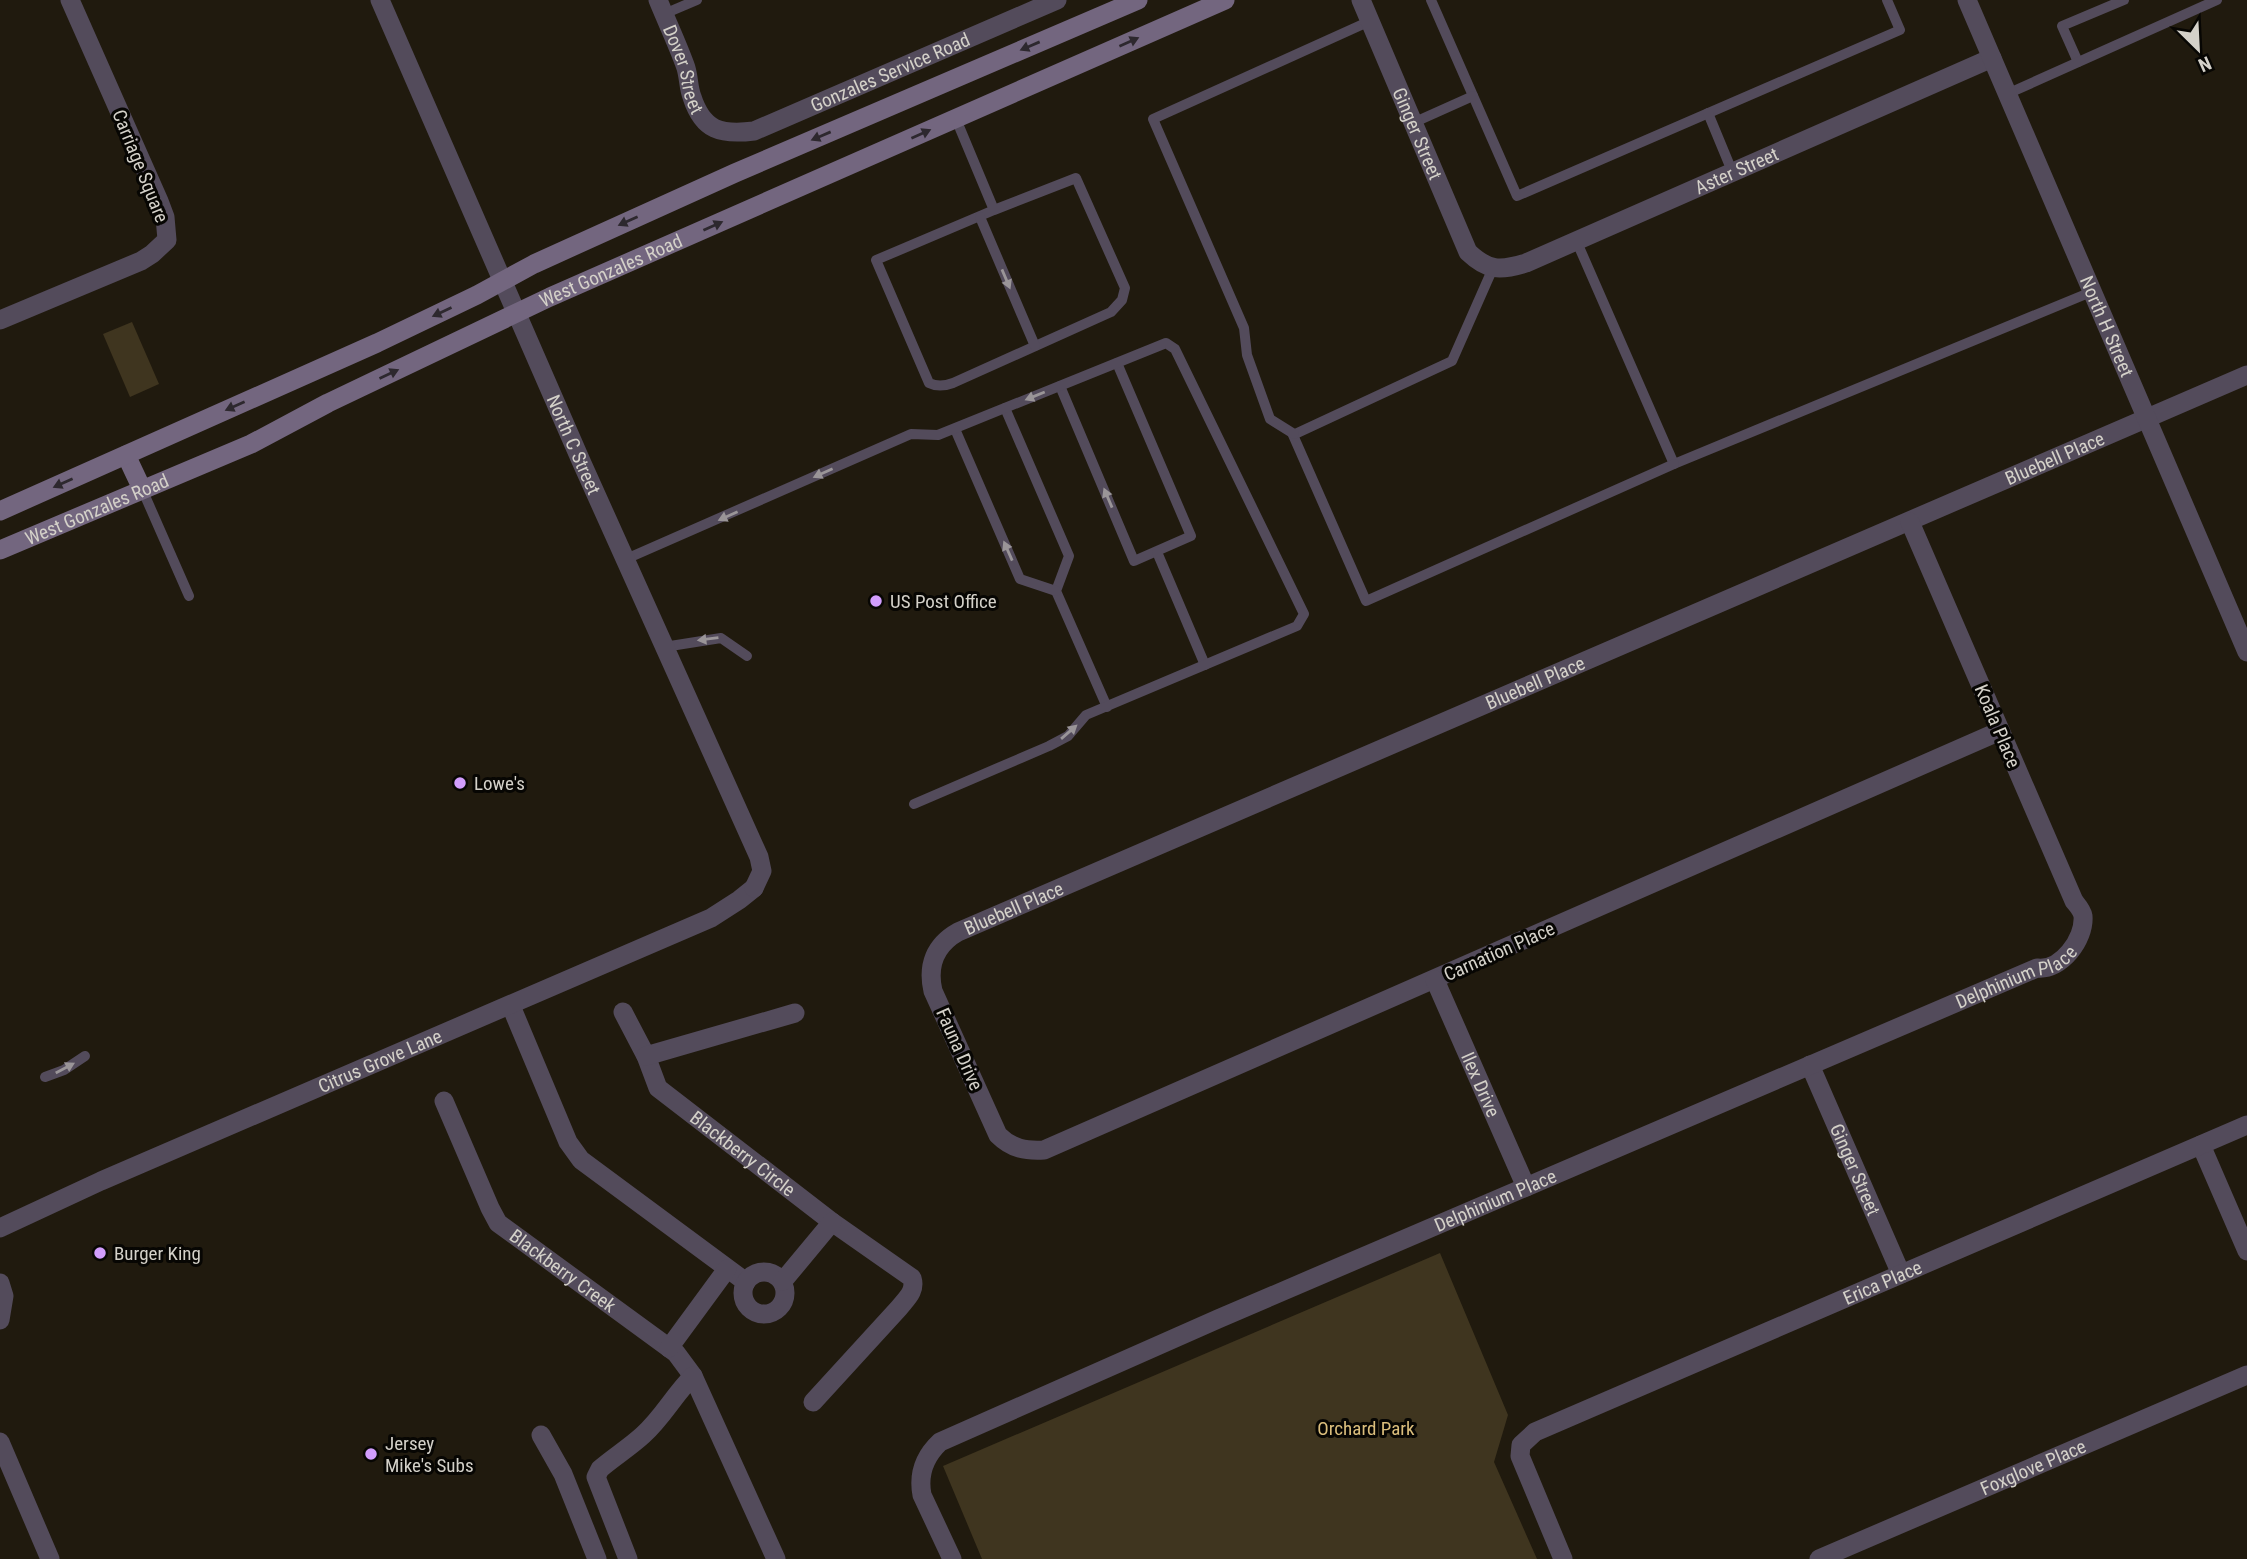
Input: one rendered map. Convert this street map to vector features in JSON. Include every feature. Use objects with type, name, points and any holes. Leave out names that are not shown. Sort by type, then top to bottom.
[{"type":"main road","name":"West Gonzales Road","points":[[0,511],[377,343],[534,264],[735,173],[1138,0]]},
{"type":"main road","name":"West Gonzales Road","points":[[0,551],[251,443],[328,403],[516,314],[1225,0]]},
{"type":"main road","points":[[126,455],[142,489]]},
{"type":"street","name":"Carriage Square","points":[[0,320],[141,261],[167,240],[165,217],[159,201],[70,0]]},
{"type":"street","name":"North C Street","points":[[380,0],[446,156],[759,857],[762,871],[754,888]]},
{"type":"street","name":"Gonzales Service Road","points":[[718,132],[735,134],[754,131],[1058,0]]},
{"type":"street","name":"Ginger Street","points":[[1361,0],[1468,252],[1486,265]]},
{"type":"street","name":"North H Street","points":[[1967,0],[2247,652]]},
{"type":"street","name":"Dover Street","points":[[661,7],[686,67],[691,96],[702,117],[718,132]]},
{"type":"street","name":"Aster Street","points":[[1486,265],[1507,269],[1526,263],[1992,58]]},
{"type":"street","name":"Bluebell Place","points":[[933,960],[944,940],[957,932],[2247,375]]},
{"type":"street","name":"Koala Place","points":[[1910,522],[2074,901],[2082,912],[2081,930]]},
{"type":"street","name":"Carnation Place","points":[[998,1135],[1022,1150],[1044,1150],[2000,731]]},
{"type":"street","name":"Citrus Grove Lane","points":[[0,1228],[101,1181],[711,918],[754,888]]},
{"type":"street","name":"Delphinium Place","points":[[952,1559],[922,1495],[920,1484],[921,1472],[931,1451],[940,1442],[1810,1065],[2037,968],[2054,965],[2073,948],[2081,930]]},
{"type":"street","name":"Fauna Drive","points":[[933,960],[930,976],[933,990],[998,1135]]},
{"type":"street","name":"Ilex Drive","points":[[1435,979],[1526,1187]]},
{"type":"street","points":[[511,1006],[568,1142],[581,1160],[746,1282]]},
{"type":"street","name":"Blackberry Circle","points":[[623,1012],[646,1056],[658,1088],[832,1222]]},
{"type":"street","points":[[646,1056],[795,1013]]},
{"type":"street","name":"Ginger Street","points":[[1810,1065],[1901,1275]]},
{"type":"street","name":"Blackberry Creek","points":[[444,1101],[498,1223],[676,1353],[693,1376],[776,1559]]},
{"type":"street","name":"Erica Place","points":[[1563,1559],[1520,1456],[1521,1445],[1535,1432],[2247,1125]]},
{"type":"street","points":[[2201,1145],[2247,1251]]},
{"type":"street","points":[[783,1282],[832,1222],[912,1278],[914,1286],[899,1308],[813,1402]]},
{"type":"street","points":[[669,1348],[727,1269]]},
{"type":"street","points":[[764,1271],[771,1272],[783,1282],[786,1294],[784,1301],[775,1311],[761,1314],[749,1308],[745,1302],[743,1296],[750,1276],[764,1271]]},
{"type":"street","points":[[0,1283],[4,1296],[0,1320]]},
{"type":"street","name":"Foxglove Place","points":[[1819,1559],[2247,1375]]},
{"type":"street","points":[[628,1559],[596,1477],[600,1469],[643,1435],[693,1376]]},
{"type":"street","points":[[541,1435],[562,1474],[597,1559]]},
{"type":"street","points":[[0,1442],[50,1559]]},
{"type":"lane","points":[[661,7],[697,0]]},
{"type":"lane","points":[[1432,0],[1517,196],[1900,30],[1887,0]]},
{"type":"lane","points":[[2078,62],[2062,26],[2124,0]]},
{"type":"lane","points":[[2007,94],[2217,0]]},
{"type":"lane","points":[[1370,21],[1153,119],[1244,328],[1247,355],[1269,419],[1294,434],[1366,601],[1674,464],[2091,292]]},
{"type":"lane","points":[[1415,122],[1474,96]]},
{"type":"lane","points":[[1707,113],[1732,171]]},
{"type":"lane","points":[[956,119],[994,211]]},
{"type":"lane","points":[[1076,178],[1125,288],[1122,300],[1111,312],[953,383],[939,386],[929,383],[876,260],[980,217],[1076,178]]},
{"type":"lane","points":[[980,217],[1035,346]]},
{"type":"lane","points":[[1576,239],[1674,464]]},
{"type":"lane","points":[[1294,434],[1452,361],[1486,265]]},
{"type":"lane","points":[[625,559],[911,434],[938,435],[1166,343],[1175,349],[1304,614],[1297,626],[1086,715],[1068,736],[1049,746],[914,804]]},
{"type":"lane","points":[[1060,386],[1134,561],[1157,552],[1191,536],[1117,363]]},
{"type":"lane","points":[[1005,408],[1069,556],[1056,591],[1107,707]]},
{"type":"lane","points":[[955,429],[1020,579],[1056,591]]},
{"type":"lane","points":[[142,489],[188,596]]},
{"type":"lane","points":[[1157,552],[1205,665]]},
{"type":"lane","points":[[664,647],[721,638],[747,656]]},
{"type":"lane","points":[[45,1077],[64,1070],[85,1056]]},
{"type":"green space","points":[[132,322],[159,384],[130,397],[103,334]]},
{"type":"green space","name":"Orchard Park","points":[[1440,1253],[1508,1415],[1494,1462],[1537,1559],[982,1559],[943,1466]]},
{"type":"place","name":"US Post Office","points":[[876,601]]},
{"type":"place","name":"Lowe's","points":[[460,783]]},
{"type":"place","name":"Burger King","points":[[100,1253]]},
{"type":"place","name":"Jersey Mike's Subs","points":[[371,1454]]}]
